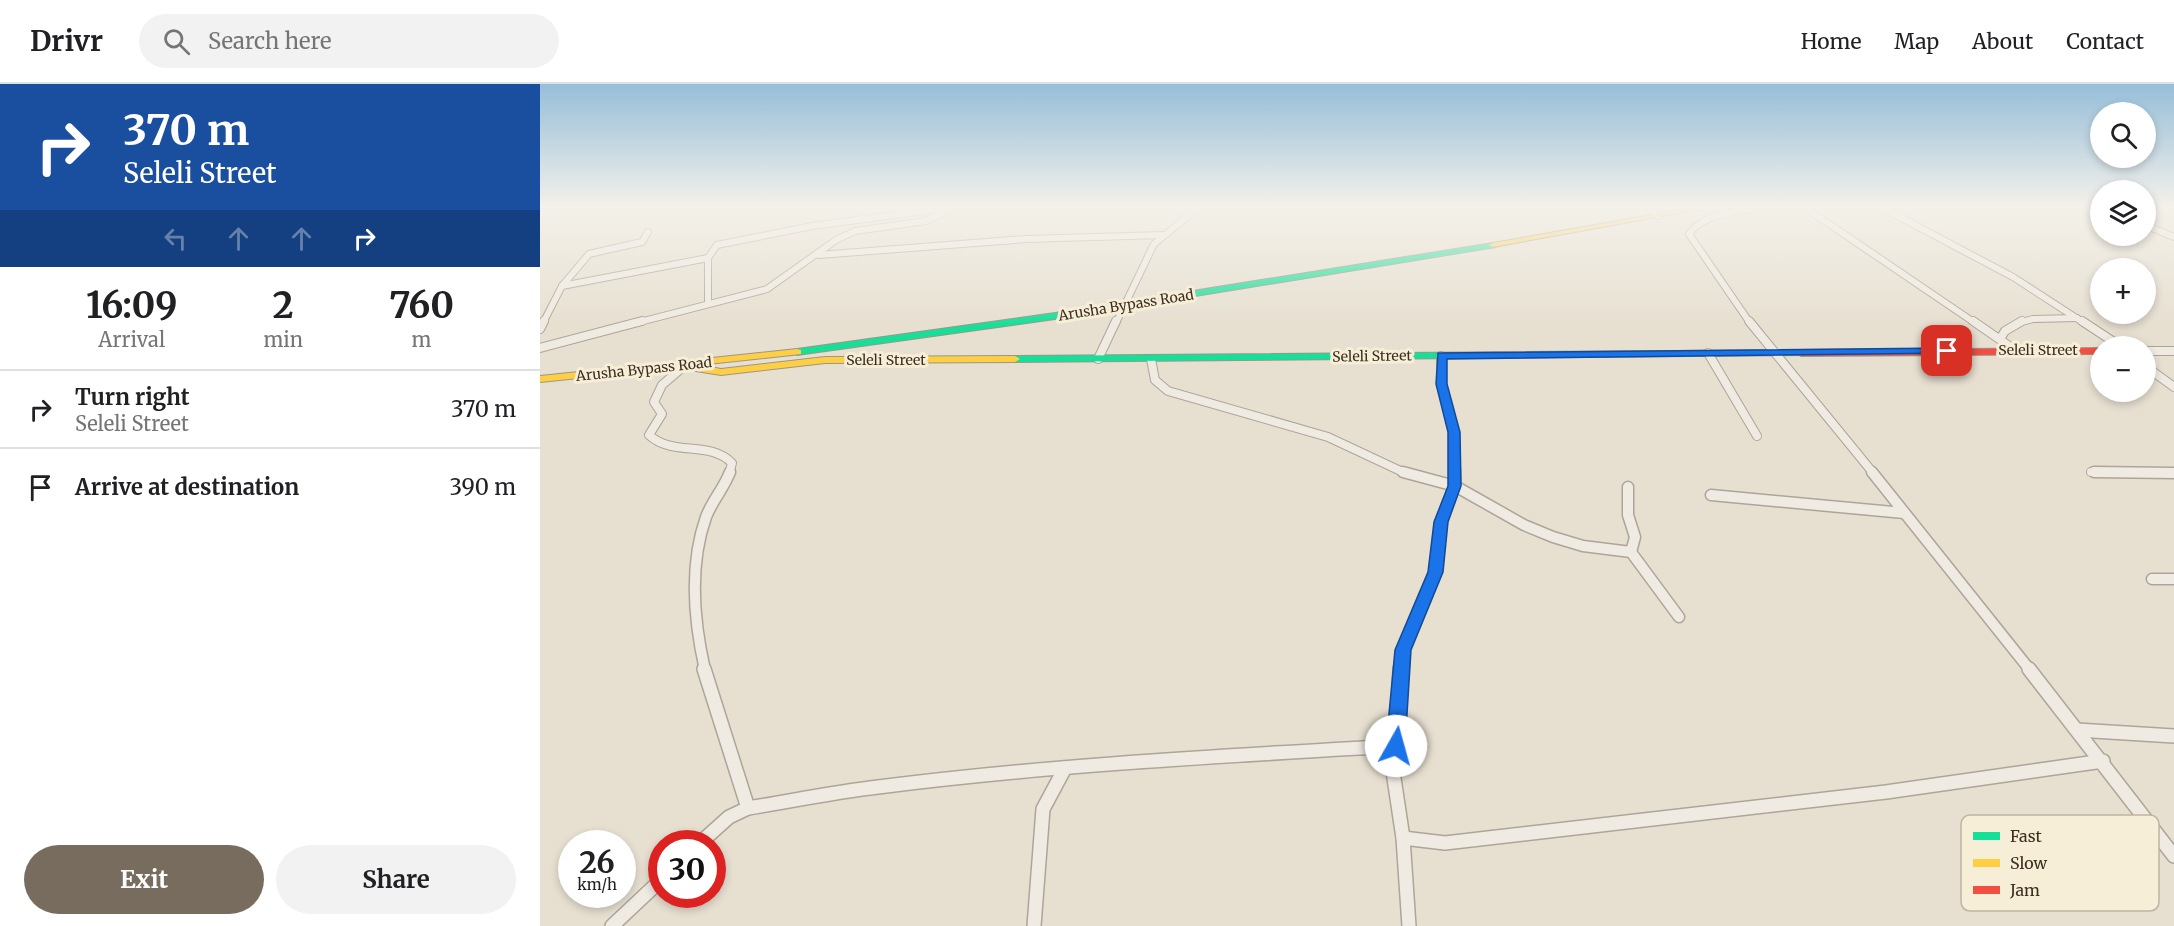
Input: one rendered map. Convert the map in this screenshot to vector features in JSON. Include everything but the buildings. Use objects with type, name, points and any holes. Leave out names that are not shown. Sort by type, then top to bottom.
[{"type":"street","points":[[540,329],[562,286],[590,252],[620,246]]},
{"type":"street","points":[[708,304],[708,258],[716,246]]},
{"type":"street","points":[[540,348],[770,288],[831,246]]},
{"type":"street","points":[[817,255],[936,246]]},
{"type":"street","points":[[1098,358],[1153,246]]},
{"type":"street","name":"Arusha Bypass Road","points":[[540,379],[682,366],[935,334],[1126,305],[1459,246]]},
{"type":"street","points":[[1697,246],[1726,291],[2103,761],[2143,815]]},
{"type":"street","points":[[1863,246],[2015,350]]},
{"type":"street","points":[[1952,246],[2013,277],[2105,336]]},
{"type":"street","points":[[562,286],[708,258]]},
{"type":"street","points":[[2001,339],[2004,330],[2011,325],[2038,320],[2077,318]]},
{"type":"street","name":"Seleli Street","points":[[682,366],[715,372],[825,360],[2090,351]]},
{"type":"street","points":[[2156,351],[2174,351]]},
{"type":"street","points":[[1708,353],[1756,436]]},
{"type":"street","points":[[1409,926],[1403,838],[1392,774],[1403,650],[1435,572],[1441,522],[1455,486],[1454,432],[1442,384],[1441,356]]},
{"type":"street","points":[[1151,359],[1155,380],[1168,391],[1328,438],[1405,473],[1455,486],[1524,525],[1553,537],[1583,546],[1631,552],[1679,617]]},
{"type":"street","points":[[682,366],[657,392],[654,402],[662,414],[650,435],[656,442],[665,446],[716,453],[725,456],[732,463],[729,476],[706,516],[702,533],[697,560],[695,631],[713,700],[748,808]]},
{"type":"street","points":[[2156,374],[2174,387]]},
{"type":"street","points":[[2091,472],[2174,473]]},
{"type":"street","points":[[1628,487],[1628,515],[1635,537],[1631,552]]},
{"type":"street","points":[[1711,495],[1904,513]]},
{"type":"street","points":[[2152,579],[2174,579]]},
{"type":"street","points":[[2077,730],[2174,736]]},
{"type":"street","points":[[714,830],[729,817],[748,808],[875,787],[1065,768],[1396,746]]},
{"type":"street","points":[[1403,838],[1451,842],[1886,792],[2103,761]]},
{"type":"street","points":[[1034,926],[1043,809],[1065,768]]},
{"type":"street","points":[[2159,836],[2174,856]]},
{"type":"street","points":[[612,926],[648,892]]},
{"type":"traffic: fast","points":[[797,352],[1055,316],[1485,246]]},
{"type":"traffic: fast","points":[[1015,359],[1801,353]]},
{"type":"traffic: slow","points":[[540,379],[797,352]]},
{"type":"traffic: slow","points":[[681,366],[721,372],[825,360],[1015,359]]},
{"type":"traffic: jam","points":[[1801,353],[2090,351]]},
{"type":"route","points":[[1396,746],[1403,650],[1435,572],[1441,522],[1455,486],[1454,432],[1442,384],[1441,356],[1528,357],[1606,354],[1947,351]]}]
